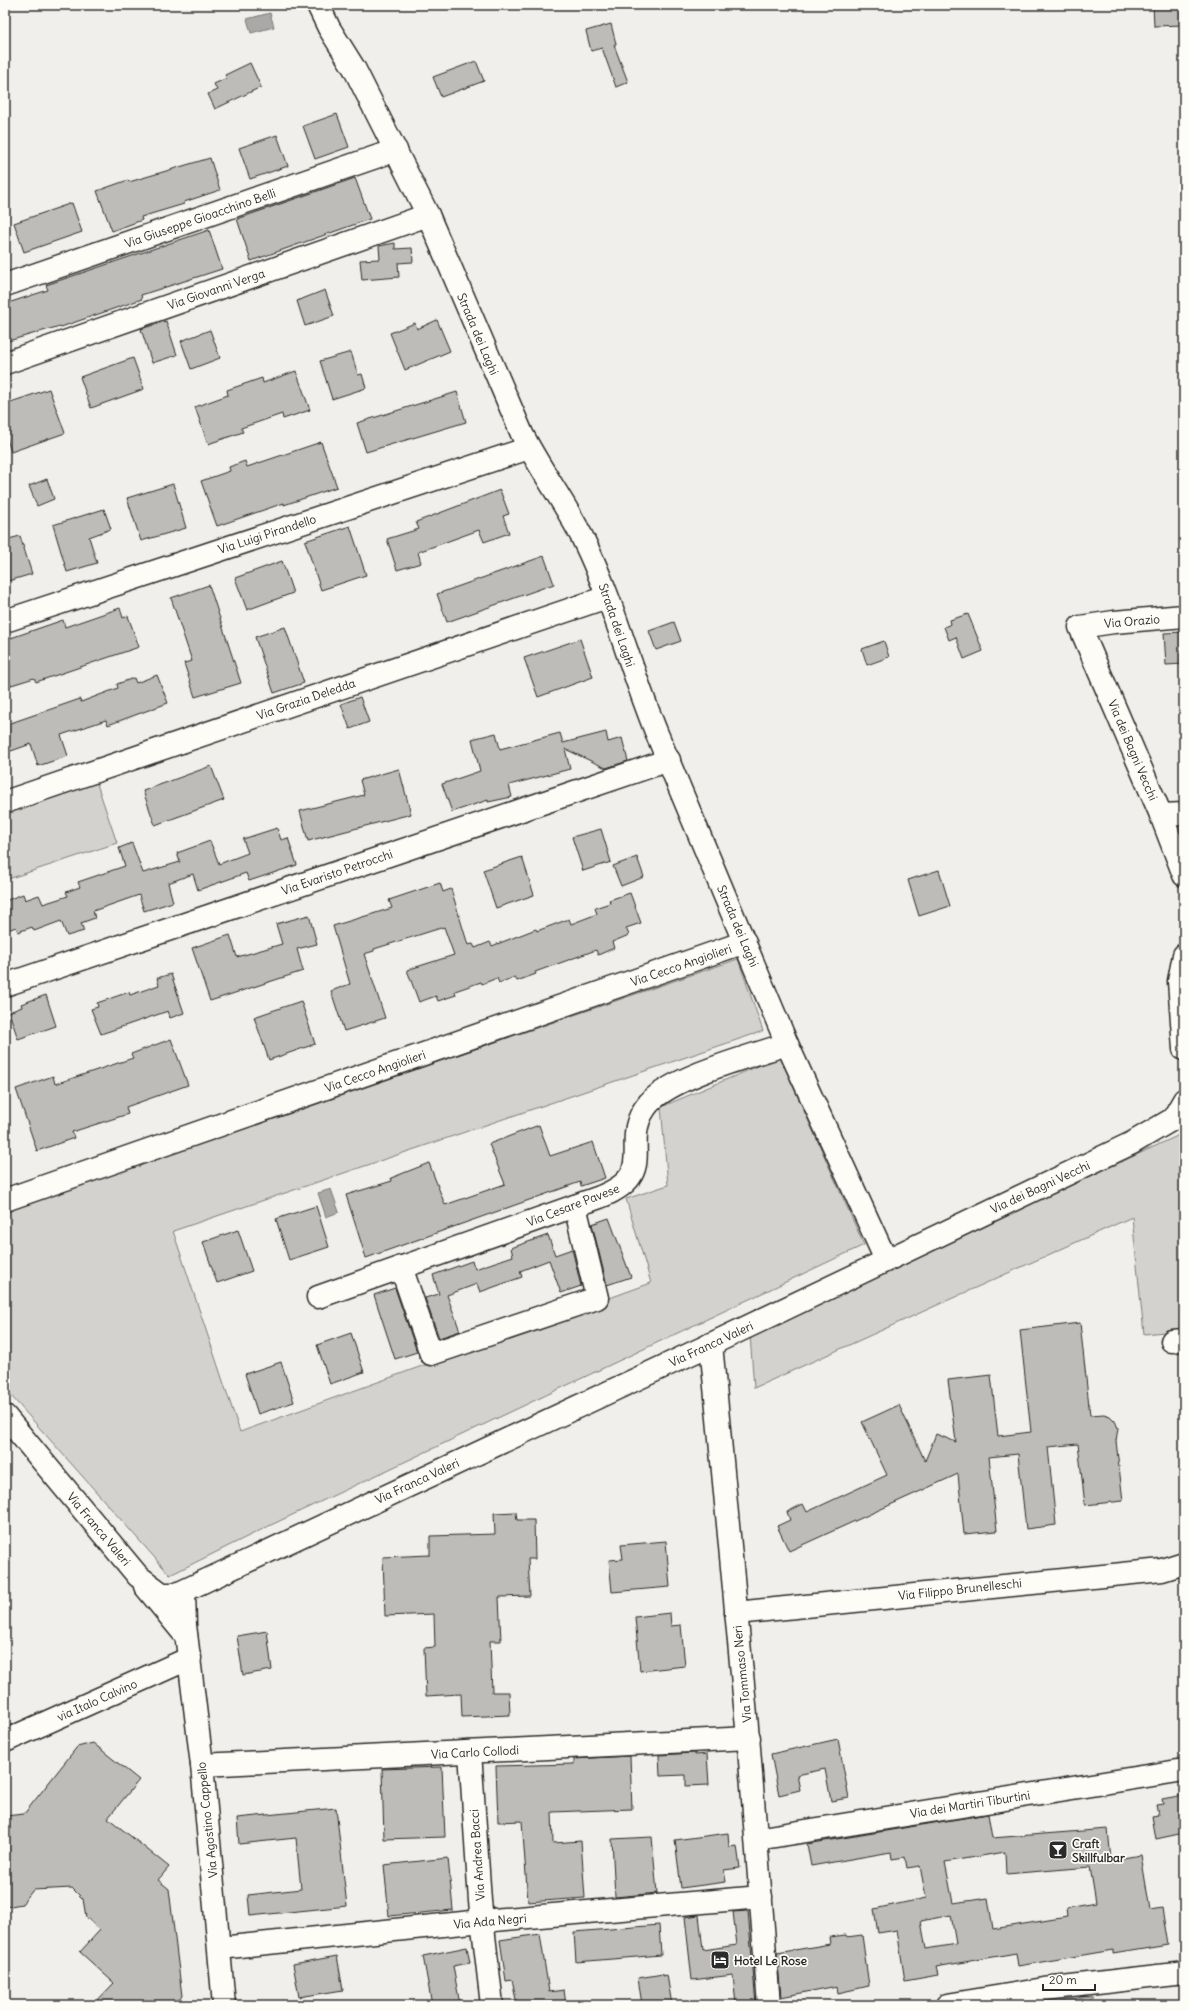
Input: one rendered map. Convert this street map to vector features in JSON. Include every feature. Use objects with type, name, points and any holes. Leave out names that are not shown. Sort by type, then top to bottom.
[{"type":"street","name":"Strada dei Laghi","points":[[318,5],[329,28],[354,68],[428,215],[529,448],[581,536],[608,597],[638,687],[787,1044],[886,1260]]},
{"type":"street","name":"Via Giuseppe Gioacchino Belli","points":[[5,285],[396,150]]},
{"type":"street","name":"Via Giovanni Verga","points":[[5,362],[428,215]]},
{"type":"street","name":"Via Luigi Pirandello","points":[[5,621],[529,448]]},
{"type":"street","name":"Via Grazia Deledda","points":[[5,802],[608,597]]},
{"type":"street","name":"Via Orazio","points":[[1080,627],[1114,622],[1184,616]]},
{"type":"street","name":"Via dei Bagni Vecchi","points":[[1080,627],[1161,815],[1184,875]]},
{"type":"street","name":"Via Evaristo Petrocchi","points":[[5,985],[669,760]]},
{"type":"street","points":[[1161,815],[1184,814]]},
{"type":"street","name":"Via Cecco Angiolieri","points":[[5,1200],[745,942]]},
{"type":"street","points":[[1184,955],[1179,980],[1184,1049]]},
{"type":"street","name":"Via Cesare Pavese","points":[[318,1297],[611,1192],[625,1184],[630,1178],[636,1165],[635,1135],[640,1118],[648,1104],[675,1084],[787,1044]]},
{"type":"street","name":"Via dei Bagni Vecchi","points":[[886,1260],[1142,1138],[1173,1119],[1184,1100]]},
{"type":"street","points":[[401,1268],[432,1354],[597,1298],[575,1206]]},
{"type":"street","name":"Via Franca Valeri","points":[[5,1416],[138,1576],[162,1594],[170,1595],[184,1592],[252,1558],[711,1344],[886,1260]]},
{"type":"street","name":"Via Tommaso Neri","points":[[711,1344],[749,1738],[769,2005]]},
{"type":"street","name":"Via Filippo Brunelleschi","points":[[736,1613],[1162,1570],[1184,1563]]},
{"type":"street","points":[[138,1576],[186,1636]]},
{"type":"street","name":"Via Agostino Cappello","points":[[184,1592],[186,1636],[190,1658],[202,1765],[220,1948],[224,2005]]},
{"type":"street","name":"via Italo Calvino","points":[[5,1741],[190,1658]]},
{"type":"street","name":"Via Carlo Collodi","points":[[202,1765],[749,1738]]},
{"type":"street","name":"Via Andrea Bacci","points":[[470,1752],[482,1921],[492,2005]]},
{"type":"street","name":"Via dei Martiri Tiburtini","points":[[757,1839],[1184,1770]]},
{"type":"street","name":"Via Ada Negri","points":[[220,1948],[482,1921],[761,1897]]},
{"type":"street","points":[[947,2005],[1016,1999],[1184,1973]]},
{"type":"shaded area","points":[[270,13],[274,27],[251,33],[247,19]]},
{"type":"shaded area","points":[[96,781],[117,843],[5,880],[5,811]]},
{"type":"shaded area","points":[[738,959],[763,1031],[173,1231],[240,1432],[651,1283],[626,1199],[668,1185],[661,1107],[780,1057],[864,1245],[271,1525],[170,1575],[5,1389],[5,1210]]},
{"type":"shaded area","points":[[1184,1127],[1184,1330],[1144,1334],[1132,1217],[754,1388],[750,1335],[1177,1136]]},
{"type":"shaded area","points":[[331,1189],[339,1212],[326,1217],[318,1193]]},
{"type":"shaded area","points":[[1093,1998],[1089,2000],[1089,2003],[1070,2005],[1032,2005]]},
{"type":"building","points":[[1153,5],[1184,5],[1184,25],[1154,26]]},
{"type":"building","points":[[611,24],[616,44],[614,45],[628,82],[616,87],[602,48],[591,51],[586,31]]},
{"type":"building","points":[[476,61],[484,81],[441,97],[433,77]]},
{"type":"building","points":[[250,63],[261,87],[215,109],[208,94],[217,90],[214,84],[227,78],[225,75]]},
{"type":"building","points":[[337,114],[349,147],[315,159],[303,126]]},
{"type":"building","points":[[277,135],[288,166],[250,179],[239,148]]},
{"type":"building","points":[[210,158],[220,190],[184,202],[184,204],[141,217],[142,220],[112,231],[97,191],[128,180],[129,182]]},
{"type":"building","points":[[355,178],[370,219],[251,261],[237,219]]},
{"type":"building","points":[[72,203],[82,232],[24,252],[14,223]]},
{"type":"building","points":[[209,230],[222,269],[141,295],[142,299],[61,327],[60,326],[5,342],[5,304],[48,290],[46,285]]},
{"type":"building","points":[[395,243],[395,249],[412,248],[413,262],[398,263],[399,277],[362,280],[360,260],[380,259],[379,246]]},
{"type":"building","points":[[325,290],[334,316],[305,326],[297,301]]},
{"type":"building","points":[[437,320],[450,351],[405,370],[390,333],[415,323],[417,329]]},
{"type":"building","points":[[166,321],[177,355],[152,363],[141,329]]},
{"type":"building","points":[[210,330],[220,358],[191,369],[181,341]]},
{"type":"building","points":[[351,352],[358,375],[362,374],[366,388],[332,399],[320,361]]},
{"type":"building","points":[[133,358],[144,389],[91,408],[80,377]]},
{"type":"building","points":[[296,371],[310,410],[283,419],[282,414],[241,428],[243,432],[208,444],[195,407],[228,395],[227,390],[262,378],[263,383]]},
{"type":"building","points":[[49,389],[65,433],[11,452],[5,433],[5,404]]},
{"type":"building","points":[[457,392],[466,422],[366,452],[357,423]]},
{"type":"building","points":[[321,442],[337,487],[217,526],[201,481],[230,471],[229,467],[245,461],[247,467]]},
{"type":"building","points":[[47,479],[54,499],[37,506],[29,486]]},
{"type":"building","points":[[173,484],[186,528],[141,541],[127,498]]},
{"type":"building","points":[[500,490],[509,514],[503,516],[509,533],[484,542],[479,530],[418,552],[421,563],[397,570],[387,539],[419,529],[416,522]]},
{"type":"building","points":[[104,509],[111,529],[89,537],[97,563],[67,572],[53,525]]},
{"type":"building","points":[[350,526],[366,575],[321,590],[305,541]]},
{"type":"building","points":[[20,536],[32,574],[5,582],[5,540]]},
{"type":"building","points":[[544,556],[554,584],[447,622],[437,594]]},
{"type":"building","points":[[282,561],[293,593],[247,610],[235,578]]},
{"type":"building","points":[[209,585],[241,683],[195,697],[184,663],[192,661],[171,598]]},
{"type":"building","points":[[120,608],[123,618],[128,616],[139,647],[36,682],[34,678],[5,687],[5,640],[63,620],[65,627]]},
{"type":"building","points":[[968,614],[983,651],[964,659],[956,637],[949,640],[944,627],[951,624],[950,620]]},
{"type":"building","points":[[674,622],[681,641],[656,650],[649,631]]},
{"type":"building","points":[[285,627],[304,683],[274,693],[255,637]]},
{"type":"building","points":[[1184,632],[1184,664],[1166,665],[1164,633]]},
{"type":"building","points":[[580,639],[593,677],[538,697],[524,658]]},
{"type":"building","points":[[884,641],[889,657],[867,665],[862,649]]},
{"type":"building","points":[[157,675],[168,703],[108,725],[106,720],[61,735],[68,756],[38,766],[31,744],[8,752],[5,743],[5,725],[80,699],[81,702],[118,688],[117,684],[134,678],[136,683]]},
{"type":"building","points":[[360,697],[369,722],[350,729],[341,704]]},
{"type":"building","points":[[606,732],[608,742],[622,738],[628,761],[606,768],[565,749],[570,769],[509,785],[512,797],[488,802],[488,800],[452,812],[442,784],[480,771],[472,739],[496,733],[500,749],[560,733],[563,743]]},
{"type":"building","points":[[211,766],[224,800],[155,825],[143,791]]},
{"type":"building","points":[[399,769],[411,814],[308,841],[300,811],[364,795],[360,780]]},
{"type":"building","points":[[277,828],[281,840],[288,838],[297,865],[249,881],[246,873],[198,890],[193,874],[168,883],[173,902],[144,911],[139,895],[93,911],[95,918],[81,923],[84,931],[67,936],[61,921],[34,931],[32,927],[18,932],[16,927],[5,931],[5,901],[23,894],[25,900],[39,895],[43,904],[68,896],[66,892],[80,887],[78,882],[125,866],[119,848],[132,843],[143,873],[180,862],[177,853],[210,841],[219,864],[248,853],[243,839]]},
{"type":"building","points":[[601,829],[611,862],[583,871],[572,837]]},
{"type":"building","points":[[522,857],[534,895],[496,908],[483,870]]},
{"type":"building","points":[[637,857],[644,877],[621,886],[613,866]]},
{"type":"building","points":[[939,870],[950,906],[919,916],[908,880]]},
{"type":"building","points":[[440,883],[443,892],[451,889],[468,945],[473,944],[475,948],[490,942],[492,946],[536,929],[537,931],[569,919],[571,924],[597,914],[595,908],[610,903],[609,900],[630,893],[641,923],[626,928],[629,935],[612,942],[614,948],[598,955],[596,950],[535,972],[536,974],[517,981],[515,977],[499,983],[497,978],[482,984],[481,982],[455,991],[456,995],[438,1001],[436,996],[419,1002],[407,970],[454,955],[444,927],[374,949],[374,951],[364,954],[385,1018],[344,1031],[331,991],[350,984],[333,926],[392,908],[389,900]]},
{"type":"building","points":[[309,915],[317,944],[297,949],[303,971],[210,1001],[192,948],[230,935],[237,957],[282,944],[276,924]]},
{"type":"building","points":[[171,974],[184,1013],[170,1018],[168,1011],[101,1034],[91,1009],[98,1007],[97,1003],[129,992],[130,995],[159,985],[157,978]]},
{"type":"building","points":[[46,995],[56,1026],[18,1039],[9,1012],[22,1007],[21,1004]]},
{"type":"building","points":[[301,1001],[315,1044],[269,1060],[254,1017]]},
{"type":"building","points":[[171,1039],[188,1085],[126,1107],[128,1114],[72,1132],[74,1138],[37,1151],[16,1089],[53,1076],[55,1084],[133,1058],[131,1054]]},
{"type":"building","points":[[539,1125],[550,1156],[593,1142],[605,1178],[581,1186],[580,1182],[366,1258],[346,1195],[392,1181],[391,1178],[429,1163],[445,1205],[505,1184],[489,1144]]},
{"type":"building","points":[[316,1206],[329,1247],[289,1260],[276,1219]]},
{"type":"building","points":[[609,1218],[631,1277],[607,1285],[592,1224]]},
{"type":"building","points":[[238,1230],[252,1271],[217,1283],[203,1242]]},
{"type":"building","points":[[548,1235],[555,1255],[572,1249],[581,1286],[561,1293],[549,1260],[520,1271],[522,1277],[480,1292],[477,1284],[447,1295],[460,1331],[439,1338],[425,1298],[439,1294],[433,1275],[472,1261],[475,1269],[513,1256],[511,1248]]},
{"type":"building","points":[[395,1288],[417,1352],[395,1359],[374,1295]]},
{"type":"building","points":[[1080,1323],[1090,1415],[1104,1414],[1110,1416],[1115,1421],[1118,1428],[1116,1441],[1123,1501],[1085,1505],[1078,1444],[1048,1447],[1056,1525],[1026,1529],[1018,1454],[989,1457],[997,1531],[964,1534],[958,1474],[789,1551],[777,1526],[790,1520],[787,1512],[803,1504],[807,1512],[887,1475],[862,1422],[899,1405],[925,1461],[936,1434],[956,1442],[948,1380],[991,1375],[998,1436],[1031,1432],[1020,1330]]},
{"type":"building","points":[[351,1333],[364,1372],[330,1384],[317,1345]]},
{"type":"building","points":[[281,1362],[294,1402],[258,1414],[245,1374]]},
{"type":"building","points":[[516,1512],[517,1520],[534,1520],[535,1559],[528,1559],[530,1596],[499,1597],[501,1641],[490,1641],[492,1692],[509,1692],[510,1715],[462,1717],[461,1694],[426,1696],[424,1648],[435,1647],[434,1614],[385,1616],[383,1557],[430,1555],[430,1536],[495,1534],[494,1513]]},
{"type":"building","points":[[666,1541],[670,1587],[612,1592],[609,1560],[623,1559],[621,1545]]},
{"type":"building","points":[[670,1613],[671,1626],[681,1625],[685,1666],[640,1671],[635,1617]]},
{"type":"building","points":[[267,1631],[272,1670],[243,1675],[237,1636]]},
{"type":"building","points":[[838,1739],[849,1798],[831,1801],[825,1769],[797,1775],[800,1790],[779,1795],[771,1754]]},
{"type":"building","points":[[93,1743],[139,1780],[108,1818],[169,1867],[158,1880],[169,1889],[182,1996],[175,2005],[93,2005],[114,1983],[80,1952],[100,1930],[86,1917],[83,1899],[72,1888],[33,1890],[22,1904],[5,1907],[5,1816],[24,1814],[77,1747]]},
{"type":"building","points":[[695,1753],[695,1755],[707,1754],[709,1785],[686,1786],[686,1775],[660,1776],[659,1755]]},
{"type":"building","points":[[630,1756],[632,1809],[552,1812],[553,1843],[581,1841],[585,1898],[528,1902],[522,1821],[498,1822],[496,1766],[574,1764],[574,1759]]},
{"type":"building","points":[[442,1767],[445,1837],[384,1839],[382,1769]]},
{"type":"building","points":[[1184,1795],[1184,1833],[1156,1839],[1152,1816],[1158,1815],[1156,1805],[1163,1804],[1162,1799]]},
{"type":"building","points":[[336,1808],[347,1906],[250,1916],[248,1895],[301,1889],[296,1838],[239,1844],[237,1818]]},
{"type":"building","points":[[988,1814],[992,1838],[1108,1829],[1111,1860],[1141,1855],[1150,1910],[1162,1908],[1168,1945],[1113,1954],[1113,1950],[1018,1966],[1016,1953],[936,1967],[938,1975],[905,1981],[897,1930],[878,1933],[874,1909],[926,1898],[920,1866],[907,1868],[905,1857],[892,1859],[891,1852],[811,1866],[807,1844]],"holes":[[[1005,1852],[1006,1874],[1090,1867],[1096,1903],[1066,1908],[1067,1917],[993,1929],[988,1898],[953,1903],[945,1862]],[[951,1915],[956,1944],[926,1949],[921,1921]]]},
{"type":"building","points":[[728,1833],[729,1847],[737,1846],[740,1868],[724,1870],[726,1882],[681,1888],[675,1840]]},
{"type":"building","points":[[652,1837],[657,1893],[615,1897],[612,1839]]},
{"type":"building","points":[[448,1858],[453,1910],[389,1916],[384,1865]]},
{"type":"building","points":[[748,1911],[756,2005],[736,2005],[733,1975],[692,1980],[685,1917],[699,1915],[703,1950],[737,1945],[733,1912]]},
{"type":"building","points":[[659,1925],[661,1955],[576,1962],[574,1932]]},
{"type":"building","points":[[540,1934],[549,1992],[564,1990],[566,2005],[517,2005],[512,1980],[506,1981],[500,1940]]},
{"type":"building","points":[[846,1935],[847,1937],[862,1935],[869,1986],[838,1993],[837,1986],[781,1997],[777,1953],[830,1944],[829,1937]]},
{"type":"building","points":[[467,1947],[470,1963],[453,1966],[460,2005],[432,2005],[423,1956]]},
{"type":"building","points":[[337,1956],[343,1990],[299,1997],[293,1964]]},
{"type":"building","points":[[663,1974],[663,1976],[667,1975],[672,2005],[642,2005],[638,1978]]},
{"type":"place","name":"Craft Skillfulbar","points":[[1058,1850]]},
{"type":"place","name":"Hotel Le Rose","points":[[720,1960]]}]
